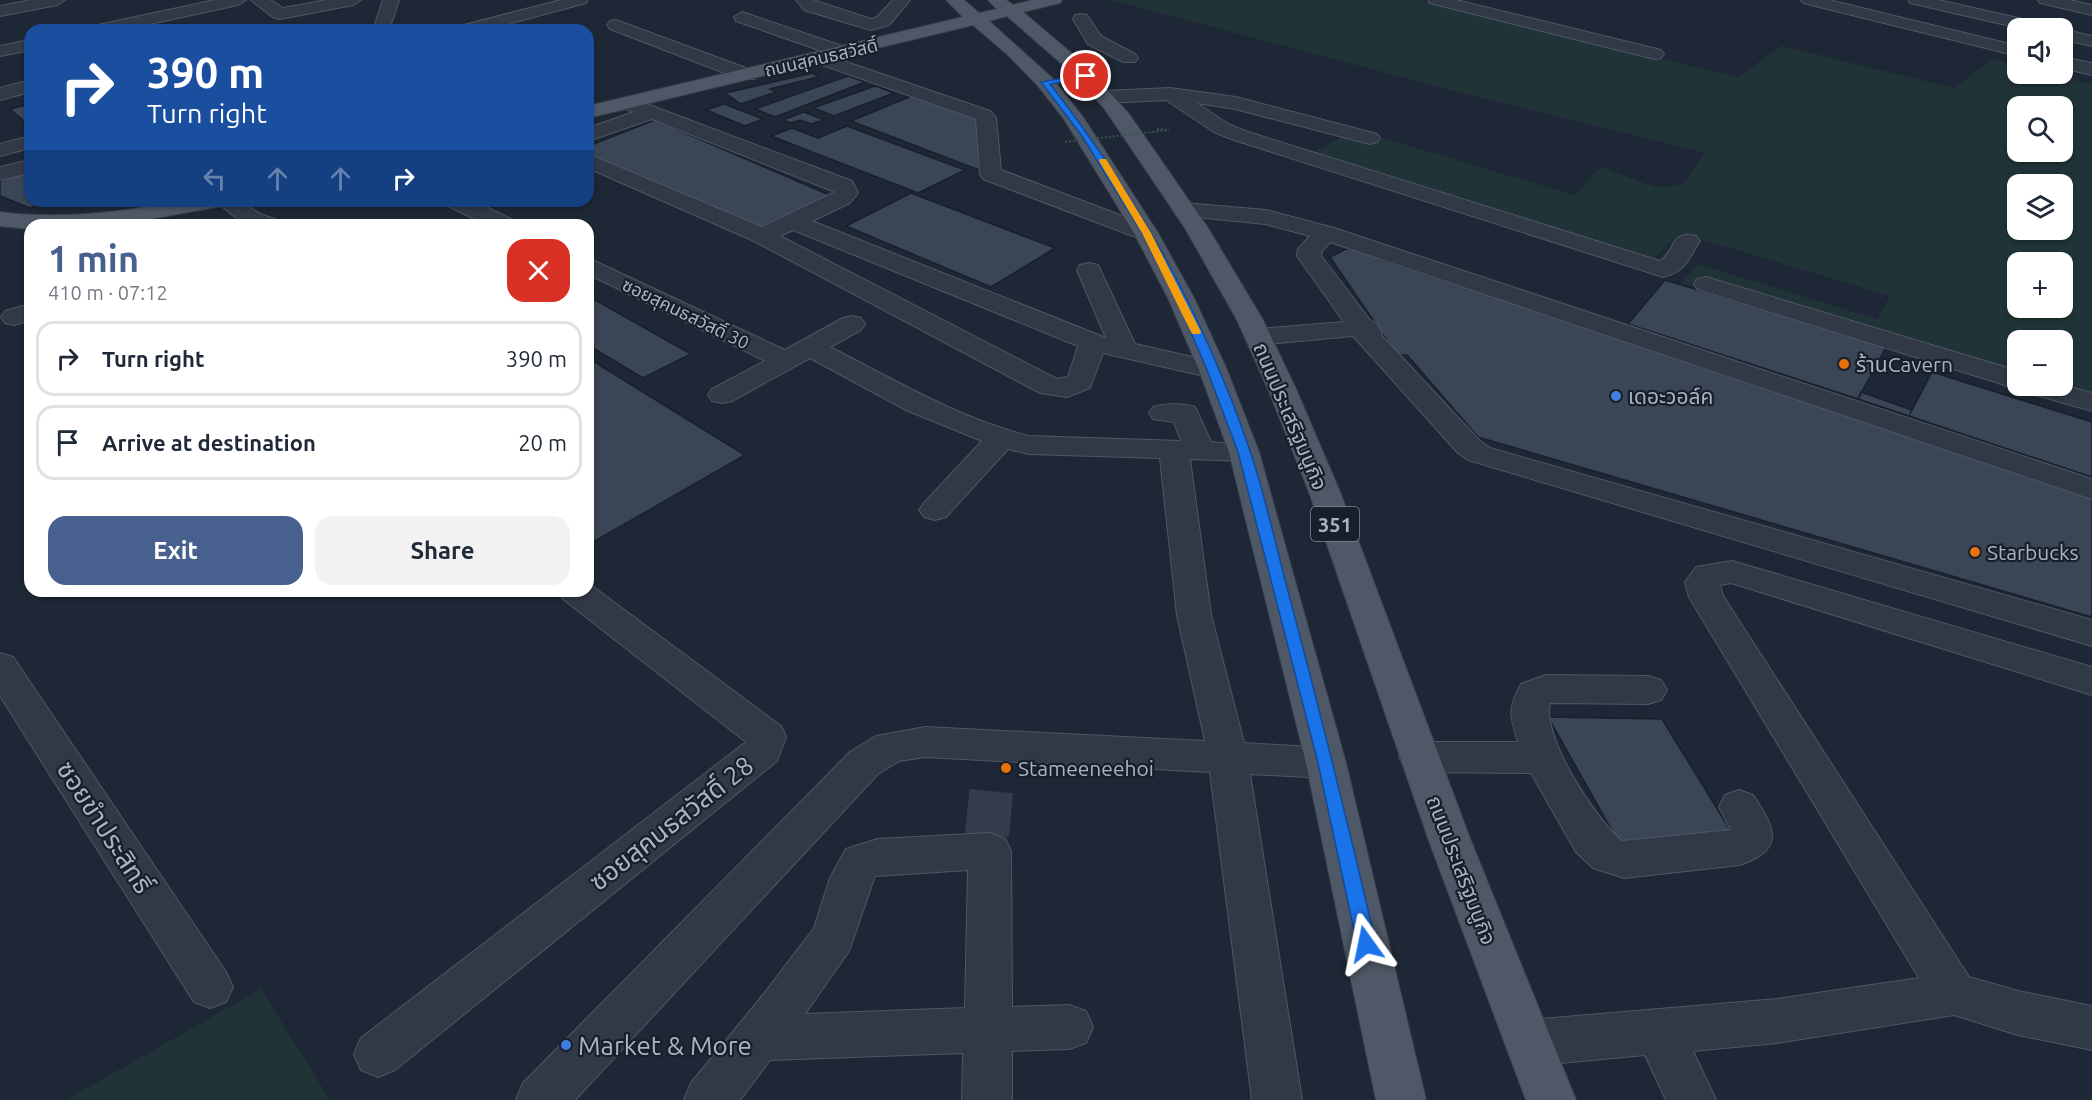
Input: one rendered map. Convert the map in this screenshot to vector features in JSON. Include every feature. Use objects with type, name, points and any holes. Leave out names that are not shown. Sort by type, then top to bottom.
[{"type":"main road","name":"ถนนประเสริฐมนูกิจ","points":[[967,15],[1062,18],[1095,87],[1184,210],[1234,292],[1258,337],[1291,411],[1328,505],[1419,757],[1551,1100]]},
{"type":"main road","name":"ถนนสุคนธสวัสดิ์","points":[[594,111],[911,36],[967,15],[1062,18]]},
{"type":"main road","points":[[911,36],[967,15]]},
{"type":"main road","points":[[911,36],[967,15]]},
{"type":"main road","points":[[967,15],[1014,51],[1045,82],[1085,135],[1146,233],[1181,298],[1213,370],[1244,452],[1326,763],[1401,1100]]},
{"type":"main road","points":[[1045,82],[1095,87]]},
{"type":"main road","points":[[110,219],[183,207]]},
{"type":"main road","points":[[0,219],[24,222]]},
{"type":"street","points":[[0,11],[57,0]]},
{"type":"street","points":[[126,24],[238,0]]},
{"type":"street","points":[[259,0],[278,22],[353,0]]},
{"type":"street","points":[[383,24],[391,0]]},
{"type":"street","points":[[804,0],[810,6],[871,25],[883,21],[902,0]]},
{"type":"street","points":[[1436,0],[1655,54]]},
{"type":"street","points":[[1809,0],[2007,48]]},
{"type":"street","points":[[1916,0],[2007,21]]},
{"type":"street","points":[[2046,0],[2092,10]]},
{"type":"street","points":[[475,24],[504,20],[581,1]]},
{"type":"street","points":[[1929,30],[1960,10]]},
{"type":"street","points":[[615,17],[747,75]]},
{"type":"street","points":[[742,17],[842,52]]},
{"type":"street","points":[[1062,18],[1094,40],[1129,58]]},
{"type":"street","points":[[504,20],[512,24]]},
{"type":"street","points":[[2073,37],[2092,41]]},
{"type":"street","points":[[0,51],[24,46]]},
{"type":"street","points":[[820,58],[983,115],[986,118],[991,174],[1146,233]]},
{"type":"street","points":[[2073,65],[2092,69]]},
{"type":"street","points":[[1095,87],[1236,103],[1370,138]]},
{"type":"street","points":[[0,94],[24,88]]},
{"type":"street","points":[[1170,94],[1221,128],[1238,135],[1663,270],[1677,261],[1683,246],[1688,241]]},
{"type":"street","points":[[627,103],[844,186],[847,193],[842,198],[762,236]]},
{"type":"street","points":[[594,133],[651,113]]},
{"type":"street","points":[[0,150],[24,144]]},
{"type":"street","points":[[594,163],[762,236],[1050,387],[1067,389],[1080,382],[1093,343]]},
{"type":"street","points":[[0,174],[24,168]]},
{"type":"street","points":[[236,207],[256,219]]},
{"type":"street","points":[[468,207],[493,219]]},
{"type":"street","points":[[1184,210],[1266,217],[1326,233],[2092,489]]},
{"type":"street","points":[[793,222],[1036,318],[1093,343],[1213,370]]},
{"type":"street","points":[[1326,233],[1310,249],[1309,256],[1359,330],[1469,447],[1479,454],[2092,633]]},
{"type":"street","name":"ซอยสุคนธสวัสดิ์ 30","points":[[594,268],[962,425],[1001,439],[1029,445],[1244,452]]},
{"type":"street","points":[[1089,270],[1125,351]]},
{"type":"street","points":[[1706,284],[2007,377]]},
{"type":"street","points":[[722,395],[852,324]]},
{"type":"street","points":[[1258,337],[1359,330]]},
{"type":"street","points":[[2071,396],[2092,402]]},
{"type":"street","points":[[1163,413],[1185,413],[1194,615],[1228,758],[1277,1100]]},
{"type":"street","points":[[935,510],[1001,439]]},
{"type":"street","points":[[1954,994],[1706,597],[1702,582],[1708,575],[1732,572],[2092,681]]},
{"type":"street","name":"ซอยสุคนธสวัสดิ์ 28","points":[[378,1054],[763,750],[767,737],[583,597]]},
{"type":"street","name":"ซอยขำประสิทธิ์","points":[[0,666],[210,987]]},
{"type":"street","points":[[1648,690],[1546,689],[1534,694],[1528,714],[1542,758],[1591,840],[1608,855],[1624,860],[1740,847],[1751,839],[1752,827],[1740,807]]},
{"type":"street","points":[[541,1100],[864,763],[890,747],[925,742],[995,759],[1228,758],[1326,763]]},
{"type":"street","points":[[1419,757],[1542,758]]},
{"type":"street","points":[[709,1100],[833,938],[851,878],[861,862],[878,856],[988,843],[987,1100]]},
{"type":"street","points":[[1529,1043],[1777,1021],[1954,994],[2018,1013],[2092,1028]]},
{"type":"street","points":[[758,1038],[1069,1027]]},
{"type":"street","points":[[1659,1032],[1691,1100]]},
{"type":"path","points":[[1065,142],[1169,130]]},
{"type":"green space","points":[[1111,0],[1420,0],[1737,77],[1782,46],[1954,88],[1993,59],[2007,62],[2007,84],[2073,84],[2073,79],[2092,84],[2092,408],[2052,396],[2073,396],[2073,330],[2007,330],[2007,382],[1680,283],[1698,264],[1877,319],[1890,296],[1680,233],[1650,262],[1309,154],[1356,130],[1574,195],[1601,167],[1655,187],[1682,185],[1705,153],[1458,92]]},
{"type":"green space","points":[[261,989],[330,1100],[66,1100]]},
{"type":"building","points":[[813,73],[818,77],[770,89],[776,92],[741,104],[725,93]]},
{"type":"building","points":[[848,76],[865,82],[775,117],[755,109]]},
{"type":"building","points":[[875,86],[894,93],[834,116],[813,108]]},
{"type":"building","points":[[914,95],[980,118],[979,170],[851,121]]},
{"type":"building","points":[[724,104],[763,119],[745,126],[706,110]]},
{"type":"building","points":[[24,106],[24,121],[10,109]]},
{"type":"building","points":[[804,112],[824,120],[811,124],[800,120],[791,123],[783,120]]},
{"type":"building","points":[[655,120],[834,197],[763,231],[594,159],[594,144]]},
{"type":"building","points":[[847,126],[965,170],[918,193],[771,136],[792,128],[818,138]]},
{"type":"building","points":[[24,172],[24,206],[0,196],[0,181]]},
{"type":"building","points":[[911,193],[1055,248],[991,287],[846,226]]},
{"type":"building","name":"เดอะวอล์ค","points":[[1346,249],[1360,249],[1376,255],[1379,259],[2092,496],[2092,617],[1478,437],[1407,355],[1397,355],[1330,257]]},
{"type":"building","points":[[1665,280],[1886,347],[1858,399],[1628,324]]},
{"type":"building","points":[[594,299],[691,354],[643,378],[594,349]]},
{"type":"building","points":[[594,362],[745,455],[594,542]]},
{"type":"building","points":[[1932,372],[2092,422],[2092,477],[1909,416]]},
{"type":"building","points":[[1861,392],[1912,410],[1909,416],[1858,399]]},
{"type":"building","points":[[1548,717],[1662,719],[1737,841],[1624,852]]},
{"type":"tunnel","points":[[987,835],[993,773]]},
{"type":"slow traffic","points":[[1103,161],[1146,233],[1181,298],[1196,332]]},
{"type":"place","name":"ร้านCavern","points":[[1844,364]]},
{"type":"place","name":"เดอะวอล์ค","points":[[1616,396]]},
{"type":"place","name":"Starbucks","points":[[1975,552]]},
{"type":"place","name":"Stameeneehoi","points":[[1006,768]]},
{"type":"place","name":"Market & More","points":[[566,1045]]},
{"type":"route","points":[[1086,76],[1045,82],[1073,117],[1122,191],[1181,298],[1213,370],[1244,452],[1326,763],[1366,944]]}]
